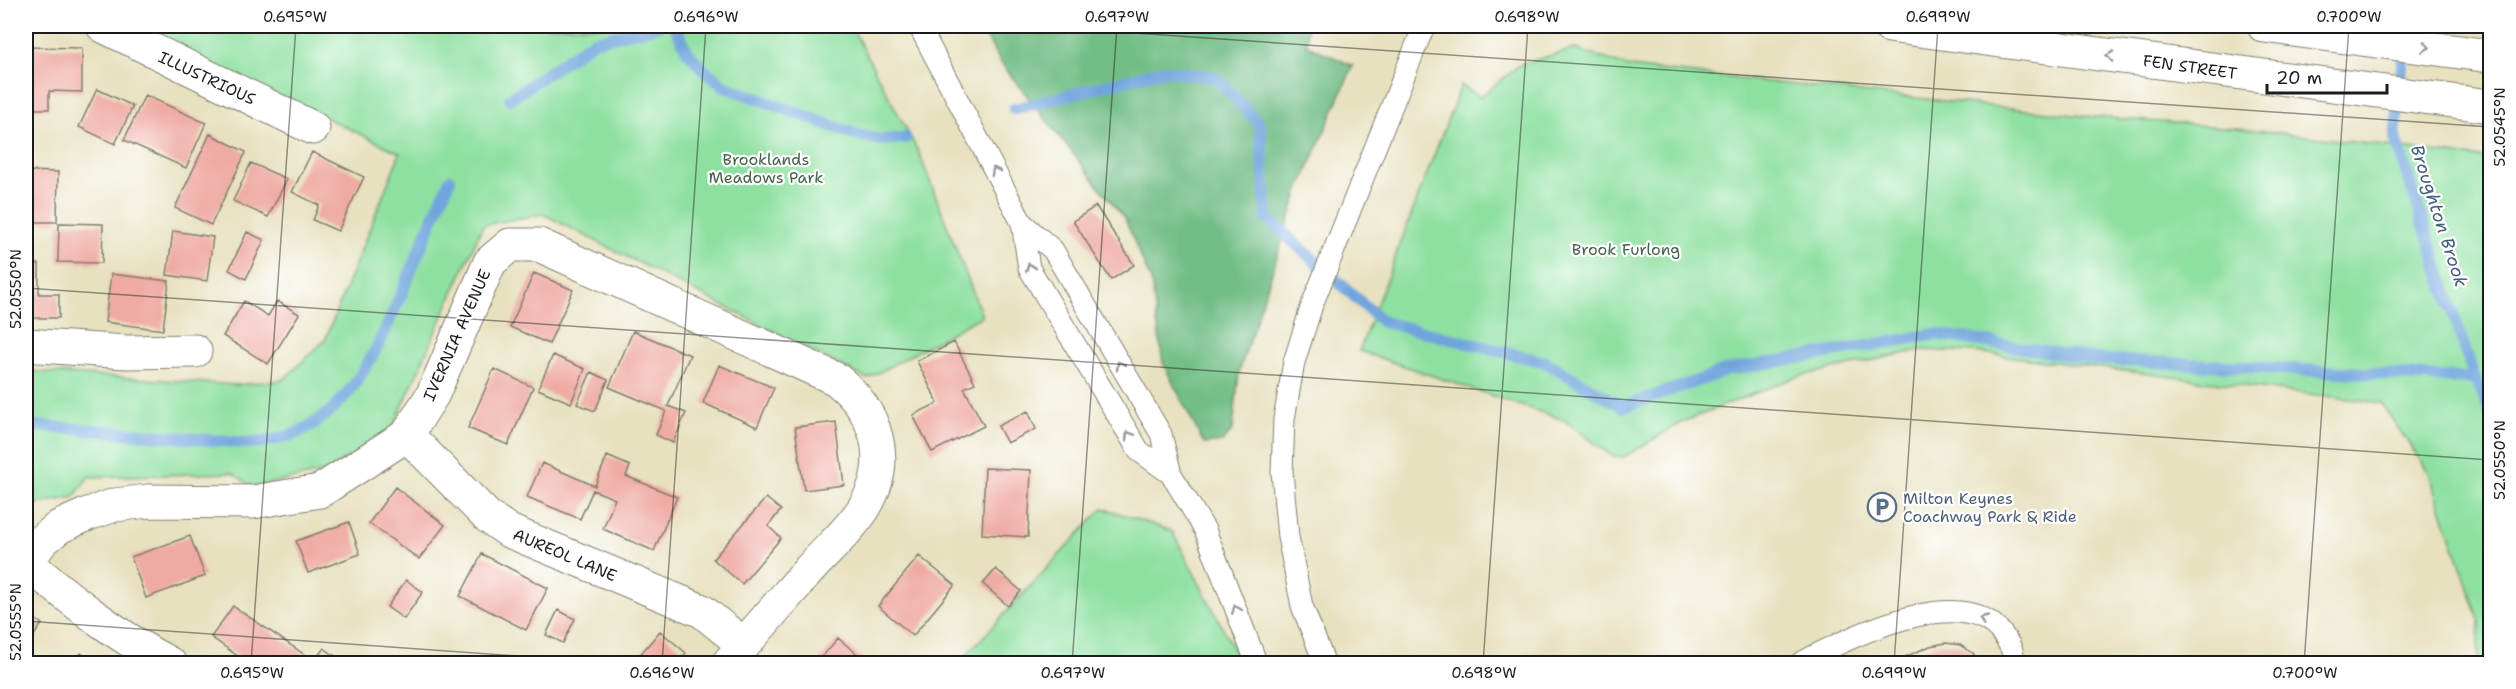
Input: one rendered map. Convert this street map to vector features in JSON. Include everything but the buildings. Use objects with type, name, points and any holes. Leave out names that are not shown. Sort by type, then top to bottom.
[{"type":"street","name":"ILLUSTRIOUS","points":[[103,26],[313,128]]},
{"type":"street","name":"FEN STREET","points":[[1890,26],[2490,106]]},
{"type":"street","points":[[2264,26],[2490,56]]},
{"type":"street","name":"IVERNIA AVENUE","points":[[170,663],[136,645],[82,609],[26,562],[42,541],[59,527],[88,514],[115,506],[148,501],[253,502],[320,491],[407,435],[433,394],[490,262],[510,245],[539,245],[836,379],[852,392],[869,414],[880,450],[879,472],[863,509],[736,654]]},
{"type":"street","points":[[26,345],[126,352],[195,351]]},
{"type":"street","name":"AUREOL LANE","points":[[407,435],[487,516],[509,531],[702,611],[736,654]]},
{"type":"lane","points":[[919,26],[1022,223],[1029,268],[1140,451],[1171,474]]},
{"type":"lane","points":[[1325,663],[1302,606],[1288,537],[1282,472],[1284,419],[1294,362],[1312,305],[1424,26]]},
{"type":"lane","points":[[1022,223],[1053,250],[1161,434],[1171,474],[1205,530],[1257,663]]},
{"type":"lane","points":[[1799,663],[1831,646],[1914,616],[1949,610],[1974,615],[1996,625],[2014,650],[2014,663]]},
{"type":"green space","name":"Brooklands Meadows Park","points":[[132,26],[851,26],[919,153],[982,316],[867,379],[543,214],[483,225],[392,430],[325,472],[253,487],[232,473],[88,477],[74,497],[26,506],[26,371],[236,385],[283,380],[325,340],[400,153]]},
{"type":"green space","points":[[980,26],[1307,26],[1307,45],[1353,66],[1299,190],[1239,372],[1233,429],[1223,442],[1204,444],[1163,363],[1151,281],[1125,219],[1001,63]]},
{"type":"green space","name":"Brook Furlong","points":[[1575,49],[1630,67],[2084,116],[2248,129],[2490,159],[2490,663],[2477,663],[2480,622],[2429,473],[2381,403],[1974,352],[1920,350],[1796,377],[1682,422],[1624,457],[1612,456],[1564,420],[1359,351],[1461,85],[1480,97],[1521,64]]},
{"type":"green space","points":[[1103,508],[1172,531],[1241,663],[959,663]]},
{"type":"water","points":[[451,26],[514,26],[482,32],[456,30]]},
{"type":"waterway","points":[[510,99],[594,41],[657,26]]},
{"type":"waterway","points":[[675,26],[687,51],[704,70],[726,87],[854,134],[880,140],[906,138]]},
{"type":"waterway","name":"Broughton Brook","points":[[2406,26],[2395,138],[2475,379],[2490,410]]},
{"type":"waterway","points":[[1014,109],[1164,70],[1217,78],[1260,125],[1267,218],[1383,322],[1545,362],[1623,407],[1728,370],[1936,334],[2093,359],[2475,379]]},
{"type":"waterway","points":[[26,425],[247,443],[279,439],[305,429],[328,413],[348,393],[364,370],[391,317],[450,180]]},
{"type":"place","name":"Milton Keynes Coachway Park & Ride","points":[[1882,507]]}]
